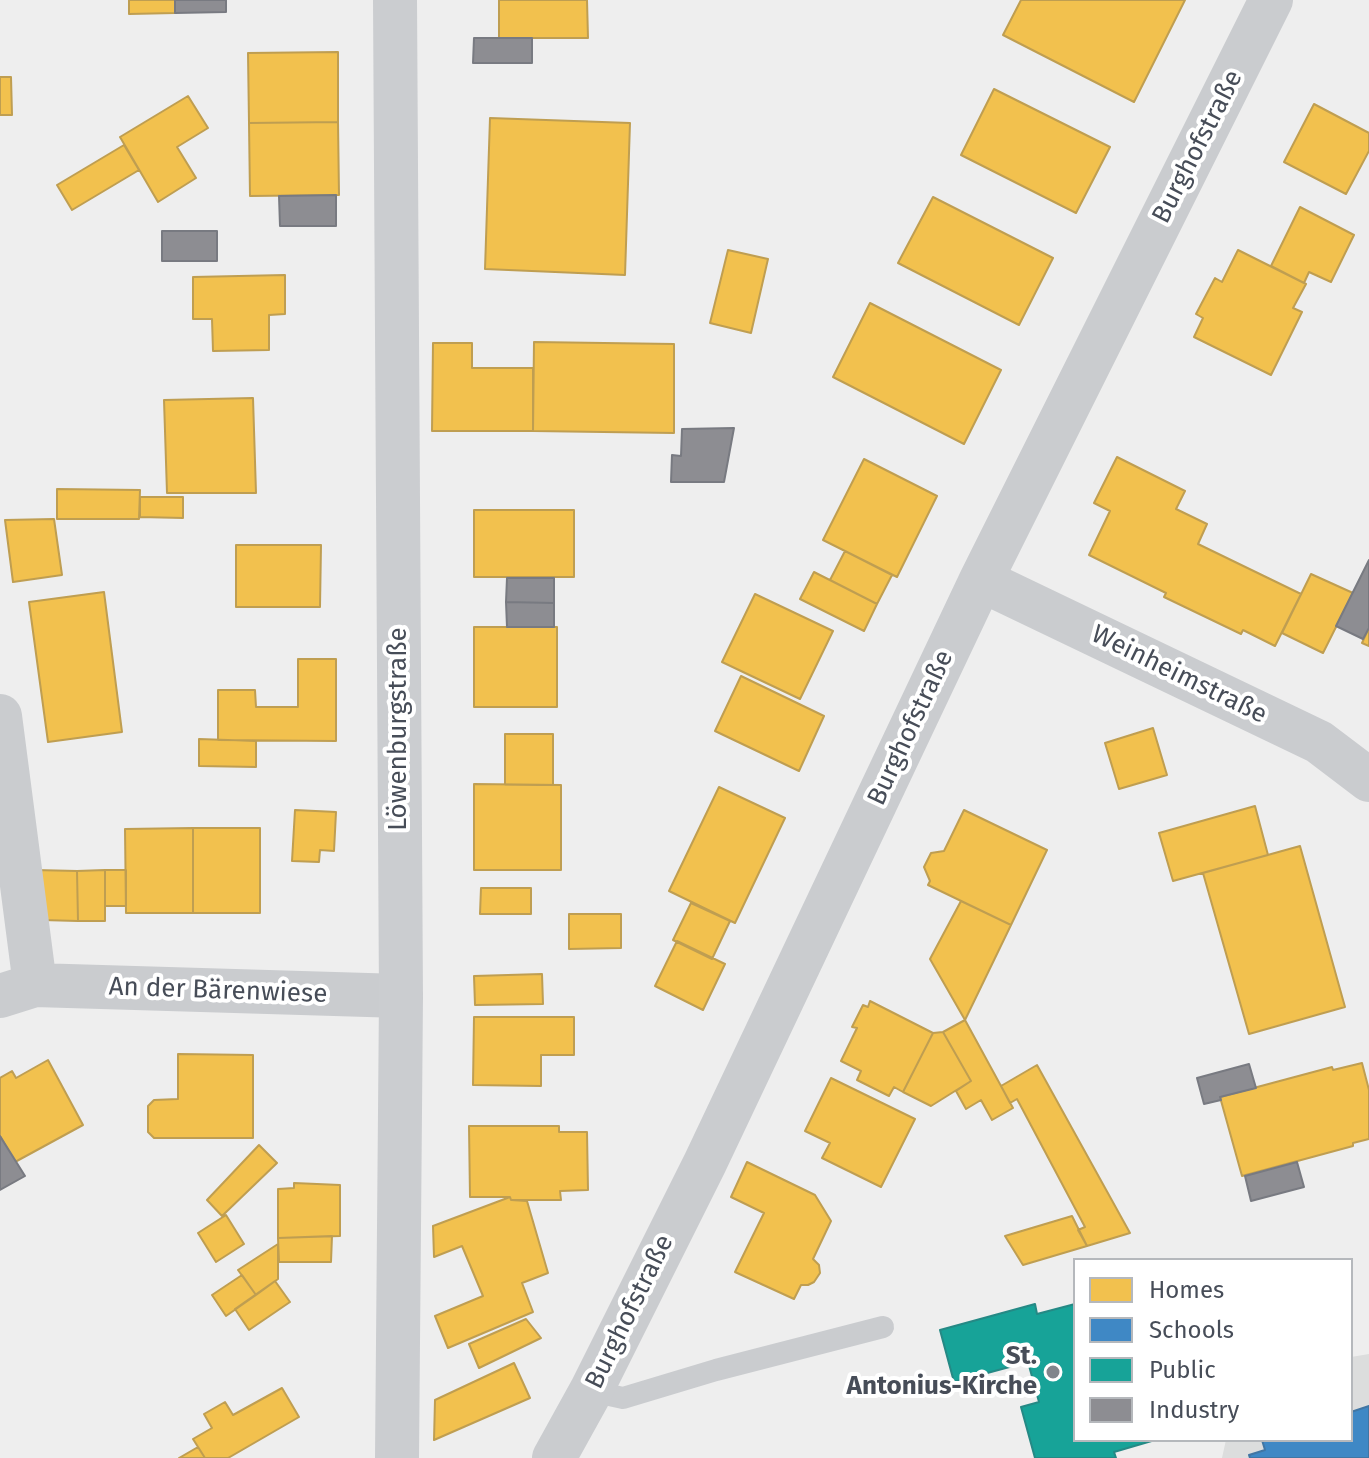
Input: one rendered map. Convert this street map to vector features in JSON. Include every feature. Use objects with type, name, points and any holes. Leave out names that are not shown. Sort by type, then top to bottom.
[{"type":"street","name":"Löwenburgstraße","points":[[395,0],[401,996],[397,1458]]},
{"type":"street","name":"Burghofstraße","points":[[554,1458],[591,1391],[705,1163],[981,580],[1271,0]]},
{"type":"street","name":"Weinheimstraße","points":[[981,580],[1319,742],[1369,780]]},
{"type":"street","name":"An der Bärenwiese","points":[[0,716],[18,990],[401,996]]},
{"type":"lane","points":[[591,1391],[623,1398],[716,1370],[883,1327]]},
{"type":"shaded area","points":[[1369,1354],[1369,1458],[1222,1458],[1226,1442],[1353,1442],[1353,1357]]},
{"type":"building: Homes","points":[[129,0],[175,0],[175,13],[129,14]]},
{"type":"building: Homes","points":[[499,0],[587,0],[588,38],[499,38]]},
{"type":"building: Homes","points":[[1021,0],[1185,0],[1134,102],[1003,35]]},
{"type":"building: Homes","points":[[338,52],[338,122],[249,123],[248,53]]},
{"type":"building: Homes","points":[[0,77],[11,77],[12,115],[0,115]]},
{"type":"building: Homes","points":[[994,89],[1110,147],[1076,213],[961,155]]},
{"type":"building: Homes","points":[[188,96],[208,128],[177,147],[196,178],[158,202],[120,137]]},
{"type":"building: Homes","points":[[1314,104],[1369,133],[1369,151],[1346,194],[1284,162]]},
{"type":"building: Homes","points":[[490,118],[630,123],[625,275],[485,269]]},
{"type":"building: Homes","points":[[338,122],[339,195],[250,196],[249,123]]},
{"type":"building: Homes","points":[[124,145],[139,170],[72,210],[57,185]]},
{"type":"building: Homes","points":[[933,197],[1053,258],[1019,325],[898,263]]},
{"type":"building: Homes","points":[[1300,207],[1354,235],[1331,282],[1309,272],[1304,283],[1271,266]]},
{"type":"building: Homes","points":[[728,250],[768,259],[751,333],[710,323]]},
{"type":"building: Homes","points":[[1238,250],[1306,284],[1293,308],[1302,312],[1271,375],[1194,337],[1203,318],[1196,314],[1215,278],[1222,282]]},
{"type":"building: Homes","points":[[285,275],[285,314],[269,315],[269,350],[213,351],[212,319],[193,319],[193,277]]},
{"type":"building: Homes","points":[[870,303],[1001,370],[964,444],[833,377]]},
{"type":"building: Homes","points":[[534,342],[674,344],[674,433],[533,431]]},
{"type":"building: Homes","points":[[433,343],[472,343],[472,368],[533,368],[533,431],[432,431]]},
{"type":"building: Homes","points":[[253,398],[256,493],[167,493],[164,400]]},
{"type":"building: Homes","points":[[1117,457],[1185,491],[1176,509],[1207,524],[1198,544],[1301,594],[1275,646],[1243,630],[1241,634],[1164,597],[1166,593],[1089,555],[1110,511],[1094,503]]},
{"type":"building: Homes","points":[[864,459],[937,496],[897,577],[823,540]]},
{"type":"building: Homes","points":[[57,489],[140,490],[139,519],[57,519]]},
{"type":"building: Homes","points":[[140,497],[183,497],[183,518],[140,517]]},
{"type":"building: Homes","points":[[474,510],[574,510],[574,577],[474,577]]},
{"type":"building: Homes","points":[[54,519],[62,575],[13,582],[5,520]]},
{"type":"building: Homes","points":[[236,545],[321,545],[320,607],[236,607]]},
{"type":"building: Homes","points":[[845,551],[892,575],[877,604],[830,580]]},
{"type":"building: Homes","points":[[814,572],[877,604],[864,631],[800,599]]},
{"type":"building: Homes","points":[[1311,574],[1353,593],[1323,653],[1282,633]]},
{"type":"building: Homes","points":[[104,592],[122,732],[48,742],[29,602]]},
{"type":"building: Homes","points":[[755,594],[833,631],[800,699],[722,662]]},
{"type":"building: Homes","points":[[474,627],[557,627],[557,707],[474,707]]},
{"type":"building: Homes","points":[[1369,628],[1369,646],[1362,643]]},
{"type":"building: Homes","points":[[298,659],[336,659],[336,741],[218,740],[218,690],[255,690],[256,707],[298,707]]},
{"type":"building: Homes","points":[[741,676],[824,716],[799,771],[715,731]]},
{"type":"building: Homes","points":[[1153,728],[1167,775],[1119,789],[1105,743]]},
{"type":"building: Homes","points":[[505,734],[553,734],[553,785],[505,785]]},
{"type":"building: Homes","points":[[199,739],[256,741],[256,767],[199,766]]},
{"type":"building: Homes","points":[[474,784],[561,785],[561,870],[474,870]]},
{"type":"building: Homes","points":[[719,787],[785,818],[735,923],[669,891]]},
{"type":"building: Homes","points":[[1255,806],[1268,855],[1173,881],[1159,833]]},
{"type":"building: Homes","points":[[295,810],[336,812],[334,851],[320,850],[319,862],[292,861]]},
{"type":"building: Homes","points":[[964,810],[1047,850],[1011,925],[928,885],[930,881],[924,867],[931,853],[944,851]]},
{"type":"building: Homes","points":[[193,828],[193,913],[126,913],[125,829]]},
{"type":"building: Homes","points":[[193,828],[260,828],[260,913],[193,913]]},
{"type":"building: Homes","points":[[1300,846],[1345,1007],[1249,1034],[1203,873]]},
{"type":"building: Homes","points":[[35,870],[77,871],[78,921],[42,920]]},
{"type":"building: Homes","points":[[105,870],[126,870],[126,906],[105,906]]},
{"type":"building: Homes","points":[[105,870],[105,921],[78,921],[77,871]]},
{"type":"building: Homes","points":[[481,888],[531,888],[531,914],[480,914]]},
{"type":"building: Homes","points":[[961,901],[1011,925],[965,1020],[930,959]]},
{"type":"building: Homes","points":[[691,903],[730,921],[712,959],[673,940]]},
{"type":"building: Homes","points":[[569,914],[621,914],[621,948],[569,949]]},
{"type":"building: Homes","points":[[677,941],[725,964],[703,1010],[655,986]]},
{"type":"building: Homes","points":[[542,974],[543,1004],[475,1005],[474,976]]},
{"type":"building: Homes","points":[[870,1001],[933,1033],[903,1092],[894,1087],[889,1096],[857,1080],[861,1071],[841,1061],[857,1028],[852,1027],[863,1005],[868,1007]]},
{"type":"building: Homes","points":[[474,1017],[574,1017],[574,1055],[541,1055],[541,1086],[473,1085]]},
{"type":"building: Homes","points":[[965,1020],[1013,1108],[992,1120],[981,1100],[966,1109],[956,1091],[971,1081],[943,1032]]},
{"type":"building: Homes","points":[[943,1032],[971,1081],[931,1106],[903,1092],[933,1033]]},
{"type":"building: Homes","points":[[178,1054],[253,1055],[253,1138],[154,1138],[148,1132],[148,1106],[154,1100],[178,1099]]},
{"type":"building: Homes","points":[[48,1060],[83,1125],[15,1162],[0,1136],[0,1078],[12,1071],[16,1078]]},
{"type":"building: Homes","points":[[1362,1063],[1369,1090],[1369,1139],[1242,1176],[1220,1097],[1332,1067],[1333,1070]]},
{"type":"building: Homes","points":[[1037,1065],[1130,1233],[1087,1246],[1078,1230],[1085,1227],[1017,1099],[1010,1103],[1001,1086]]},
{"type":"building: Homes","points":[[831,1078],[915,1119],[881,1187],[822,1158],[830,1143],[805,1131]]},
{"type":"building: Homes","points":[[469,1126],[559,1126],[559,1132],[587,1132],[588,1190],[560,1191],[561,1200],[470,1197]]},
{"type":"building: Homes","points":[[259,1145],[277,1163],[222,1216],[207,1200]]},
{"type":"building: Homes","points":[[747,1162],[815,1195],[831,1221],[813,1259],[819,1265],[820,1273],[814,1282],[801,1285],[794,1299],[735,1272],[764,1213],[731,1197]]},
{"type":"building: Homes","points":[[294,1183],[340,1185],[340,1236],[278,1238],[278,1189],[294,1188]]},
{"type":"building: Homes","points":[[510,1197],[511,1200],[527,1201],[548,1273],[522,1283],[533,1312],[448,1348],[435,1316],[483,1296],[462,1246],[434,1257],[433,1226]]},
{"type":"building: Homes","points":[[226,1215],[244,1244],[216,1262],[198,1233]]},
{"type":"building: Homes","points":[[1072,1216],[1087,1246],[1023,1265],[1005,1236]]},
{"type":"building: Homes","points":[[332,1236],[331,1262],[279,1262],[278,1238]]},
{"type":"building: Homes","points":[[278,1244],[278,1279],[256,1295],[238,1270]]},
{"type":"building: Homes","points":[[242,1275],[256,1295],[226,1316],[212,1295]]},
{"type":"building: Homes","points":[[275,1281],[290,1302],[249,1330],[235,1309]]},
{"type":"building: Homes","points":[[526,1319],[541,1338],[479,1368],[469,1344]]},
{"type":"building: Homes","points":[[514,1363],[530,1398],[434,1440],[435,1400]]},
{"type":"building: Homes","points":[[282,1388],[299,1417],[228,1458],[205,1458],[193,1439],[212,1428],[204,1414],[225,1402],[233,1415]]},
{"type":"building: Homes","points":[[198,1447],[205,1458],[179,1458]]},
{"type":"building: Schools","points":[[1369,1406],[1369,1458],[1250,1458],[1249,1455],[1265,1450],[1263,1442],[1353,1442],[1353,1411]]},
{"type":"building: Public","name":"St. Antonius-Kirche","points":[[1035,1304],[1037,1314],[1073,1305],[1073,1442],[1148,1442],[1114,1452],[1116,1458],[1035,1458],[1021,1407],[1039,1402],[1028,1362],[954,1382],[940,1330]]},
{"type":"building: Industry","points":[[175,0],[226,0],[226,12],[175,13]]},
{"type":"building: Industry","points":[[474,38],[532,38],[532,63],[473,63]]},
{"type":"building: Industry","points":[[336,195],[336,226],[280,226],[279,196]]},
{"type":"building: Industry","points":[[162,231],[217,231],[217,261],[162,261]]},
{"type":"building: Industry","points":[[734,428],[724,482],[671,482],[672,455],[681,456],[682,429]]},
{"type":"building: Industry","points":[[1369,560],[1369,628],[1363,639],[1336,626]]},
{"type":"building: Industry","points":[[507,578],[554,578],[554,603],[506,602]]},
{"type":"building: Industry","points":[[506,602],[554,603],[554,627],[507,627]]},
{"type":"building: Industry","points":[[1249,1064],[1256,1088],[1204,1104],[1197,1078]]},
{"type":"building: Industry","points":[[0,1136],[25,1176],[0,1190]]},
{"type":"building: Industry","points":[[1297,1162],[1304,1187],[1251,1201],[1245,1176]]},
{"type":"place","name":"St. Antonius-Kirche","points":[[1053,1372]]}]
